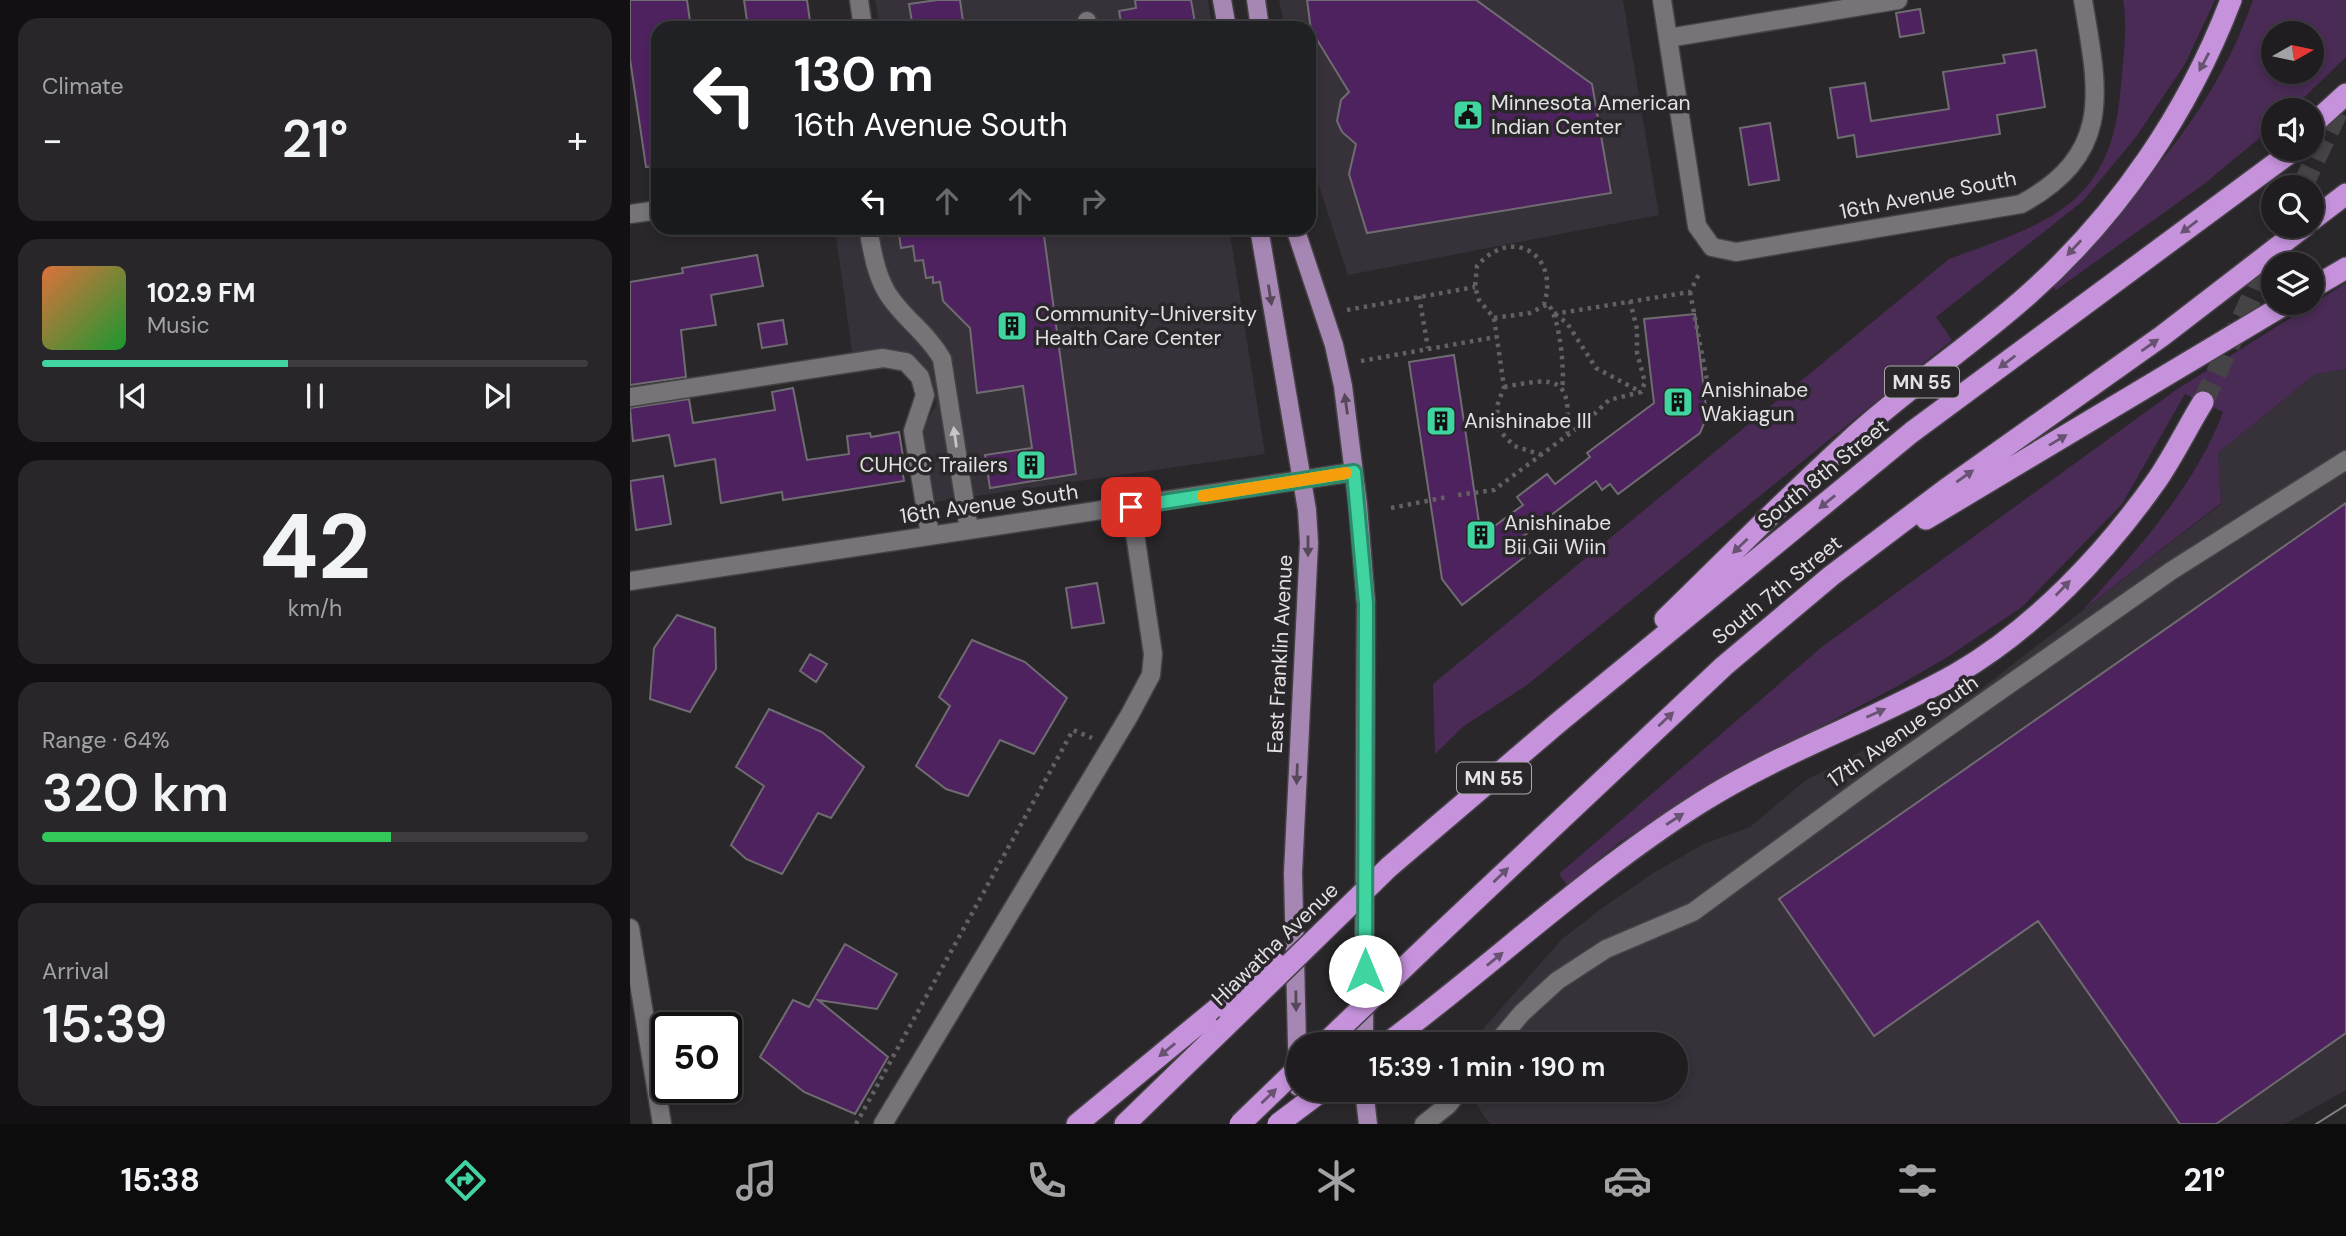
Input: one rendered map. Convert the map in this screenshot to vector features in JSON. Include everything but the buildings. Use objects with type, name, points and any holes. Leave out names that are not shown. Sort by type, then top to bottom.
[{"type":"highway","name":"MN 55","points":[[1559,722],[1849,440],[2029,294],[2076,247],[2123,193],[2169,127],[2206,59],[2231,0]]},
{"type":"highway","points":[[2324,114],[2346,94]]},
{"type":"highway","points":[[2324,128],[2346,112]]},
{"type":"highway","points":[[2244,186],[2272,161]]},
{"type":"highway","name":"South 8th Street","points":[[1559,722],[1912,432],[2278,161]]},
{"type":"highway","points":[[2324,211],[2346,194]]},
{"type":"highway","name":"South 7th Street","points":[[1337,1032],[1714,675],[1831,576],[1946,489],[2162,336],[2289,238]]},
{"type":"highway","points":[[2324,281],[2346,268]]},
{"type":"highway","points":[[1831,576],[2267,315]]},
{"type":"highway","points":[[1403,1032],[1583,887],[1683,814],[1789,753],[1931,687],[1985,655],[2047,605],[2112,537],[2157,480],[2203,402]]},
{"type":"highway","name":"Hiawatha Avenue","points":[[1125,1124],[1389,867],[1559,722]]},
{"type":"highway","points":[[1077,1124],[1389,867]]},
{"type":"highway","points":[[1240,1124],[1286,1080]]},
{"type":"highway","points":[[1278,1124],[1307,1102]]},
{"type":"main road","points":[[1222,0],[1226,21]]},
{"type":"main road","points":[[1256,0],[1259,21]]},
{"type":"main road","name":"East Franklin Avenue","points":[[1260,235],[1307,510],[1309,543],[1293,873],[1297,1032]]},
{"type":"main road","points":[[1297,235],[1334,345],[1343,386],[1366,604],[1364,1032]]},
{"type":"main road","name":"East Franklin Avenue","points":[[1299,1102],[1300,1124]]},
{"type":"main road","points":[[1365,1102],[1368,1124]]},
{"type":"street","points":[[859,0],[862,21]]},
{"type":"street","points":[[1662,0],[1668,38],[1872,2],[1898,0]]},
{"type":"street","name":"16th Avenue South","points":[[1668,38],[1697,226],[1712,247],[1736,252],[2021,204],[2046,190],[2071,168],[2095,115],[2097,82],[2083,0]]},
{"type":"street","points":[[630,214],[651,211]]},
{"type":"street","points":[[870,235],[877,273],[887,292],[933,342],[942,359],[969,529]]},
{"type":"street","points":[[630,397],[883,358],[906,362],[920,377],[925,395],[914,431],[930,535]]},
{"type":"street","name":"17th Avenue South","points":[[1506,1032],[1522,1013],[1557,981],[1606,949],[1693,912],[1877,777],[2171,570],[2346,460]]},
{"type":"street","name":"16th Avenue South","points":[[630,581],[1354,472]]},
{"type":"street","points":[[883,1124],[1129,716],[1151,674],[1152,634],[1131,507]]},
{"type":"street","points":[[630,928],[632,957],[662,1124]]},
{"type":"street","points":[[1424,1124],[1450,1102]]},
{"type":"path","points":[[1493,318],[1530,313],[1544,304],[1547,290],[1540,257],[1524,248],[1511,246],[1493,250],[1477,266],[1475,287],[1479,300],[1493,318],[1504,387],[1497,406],[1499,430],[1514,446],[1542,455]]},
{"type":"path","points":[[1699,274],[1690,292],[1709,391]]},
{"type":"path","points":[[1348,310],[1475,287]]},
{"type":"path","points":[[1554,314],[1690,292]]},
{"type":"path","points":[[1419,296],[1428,348]]},
{"type":"path","points":[[1630,301],[1637,329],[1637,353],[1645,382],[1641,392]]},
{"type":"path","points":[[1544,304],[1548,304],[1554,314],[1564,378],[1562,389],[1570,418],[1567,436]]},
{"type":"path","points":[[1554,314],[1567,323],[1596,368],[1641,392]]},
{"type":"path","points":[[1361,361],[1496,337]]},
{"type":"path","points":[[1504,387],[1542,380],[1554,383],[1562,389]]},
{"type":"path","points":[[1458,495],[1494,490],[1567,436],[1609,400],[1641,392]]},
{"type":"path","points":[[1391,508],[1447,496]]},
{"type":"path","points":[[856,1124],[1073,730],[1091,740],[1096,733]]},
{"type":"shaded area","points":[[875,0],[1208,0],[1211,21],[879,21]]},
{"type":"shaded area","name":"Minnesota American Indian Center","points":[[1279,0],[1623,0],[1659,215],[1348,275],[1316,177],[1316,21],[1284,21]]},
{"type":"shaded area","points":[[2123,0],[2215,0],[2185,64],[2136,137],[2083,201],[1936,317],[1952,340],[1527,685],[1464,726],[1435,754],[1433,684],[1949,259],[2017,233],[2070,204],[2089,183],[2105,158],[2115,126],[2125,42]]},
{"type":"shaded area","points":[[2253,0],[2346,0],[2346,57],[2324,78],[2324,21],[2261,21],[2261,84],[2318,84],[2303,98],[2261,98],[2261,137],[2204,184],[2056,290],[2049,282],[2111,218],[2168,153],[2216,81]]},
{"type":"shaded area","points":[[836,235],[1230,235],[1265,454],[929,503],[920,432],[936,405],[932,381],[923,367],[901,352],[853,358]]},
{"type":"shaded area","points":[[2346,283],[2346,369],[2314,375],[2218,453],[2221,503],[2083,610],[2162,517],[2197,466],[2211,440],[2223,412],[2185,394],[2122,504],[2022,607],[1946,658],[1894,688],[1714,783],[1620,842],[1567,885],[1559,874],[1823,646],[2176,390],[2295,315],[2324,315],[2324,297]]},
{"type":"shaded area","points":[[2346,369],[2346,1090],[2285,1124],[1490,1124],[1474,1102],[1688,1102],[1688,1032],[1480,1032],[1562,939],[1601,909],[1653,873],[1704,844],[1750,827],[1806,780],[1977,692],[2221,504],[2218,453],[2314,375]]},
{"type":"tunnel","points":[[2308,175],[2346,94]]},
{"type":"tunnel","points":[[2203,402],[2279,238]]},
{"type":"tram line","points":[[2316,1124],[2346,1105]]},
{"type":"slow traffic","points":[[1203,496],[1346,473]]},
{"type":"place","name":"Minnesota American Indian Center","points":[[1468,115]]},
{"type":"place","name":"Community-University Health Care Center","points":[[1012,326]]},
{"type":"place","name":"Anishinabe Wakiagun","points":[[1678,402]]},
{"type":"place","name":"Anishinabe III","points":[[1441,421]]},
{"type":"place","name":"CUHCC Trailers","points":[[1031,465]]},
{"type":"place","name":"Anishinabe Bii Gii Wiin","points":[[1481,535]]},
{"type":"route","points":[[1131,507],[1354,472],[1366,604],[1365,971]]}]
